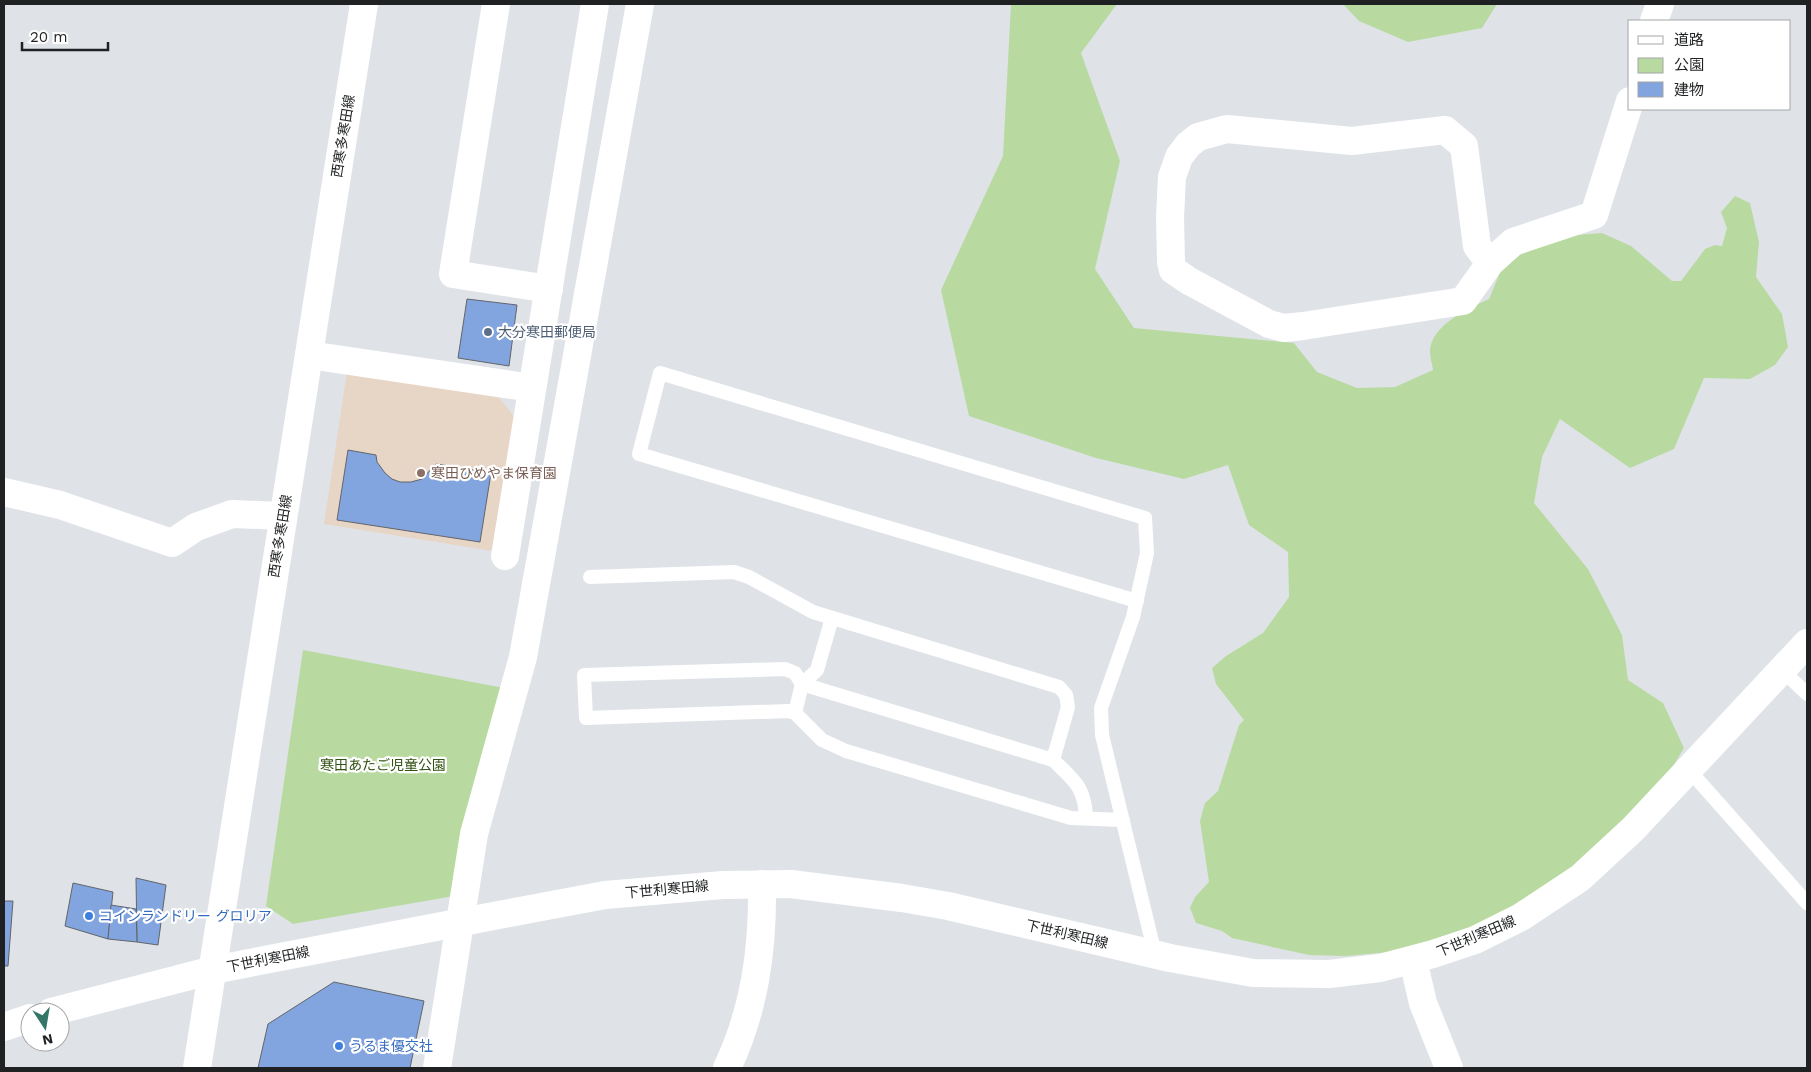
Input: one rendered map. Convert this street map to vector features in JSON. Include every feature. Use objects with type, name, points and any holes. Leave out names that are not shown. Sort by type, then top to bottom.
[{"type":"street","name":"西寒多寒田線","points":[[198,1068],[364,4]]},
{"type":"street","points":[[496,4],[453,274],[548,289]]},
{"type":"street","points":[[505,556],[595,4]]},
{"type":"street","points":[[437,1068],[474,834],[523,657],[640,4]]},
{"type":"street","points":[[1654,20],[1660,4]]},
{"type":"street","points":[[1490,263],[1476,246],[1464,146],[1445,130],[1352,141],[1227,129],[1198,137],[1188,144],[1179,157],[1172,177],[1170,217],[1171,262],[1173,270],[1189,281],[1269,324],[1284,328],[1303,326],[1463,301],[1490,263],[1513,242],[1594,215],[1628,107]]},
{"type":"street","points":[[309,355],[532,388]]},
{"type":"street","points":[[4,492],[60,505],[172,543],[196,526],[232,514],[283,516]]},
{"type":"street","name":"下世利寒田線","points":[[70,1007],[213,970],[606,895],[723,884],[791,884],[849,890],[948,906],[1231,970],[1308,975],[1354,972],[1413,960],[1454,948],[1497,930],[1561,892],[1580,878],[1612,849],[1689,770],[1807,643]]},
{"type":"street","points":[[727,1068],[737,1047],[756,980],[762,913],[762,884]]},
{"type":"street","points":[[1413,960],[1423,1003],[1432,1068]]},
{"type":"street","points":[[1423,1003],[1449,1068]]},
{"type":"street","points":[[4,1027],[20,1021]]},
{"type":"lane","points":[[1137,601],[639,454],[660,373],[1144,518],[1147,553],[1134,617],[1101,708],[1102,735],[1156,954]]},
{"type":"lane","points":[[590,577],[734,572],[750,577],[813,612],[1059,687],[1066,695],[1068,708],[1053,760]]},
{"type":"lane","points":[[795,713],[802,684],[817,670],[832,618]]},
{"type":"lane","points":[[1086,818],[1084,797],[1077,782],[1053,760],[802,684],[794,673],[785,668],[584,675],[586,718],[789,711],[795,713],[822,740],[846,751],[1071,818],[1123,820]]},
{"type":"lane","points":[[1782,670],[1807,694]]},
{"type":"lane","points":[[1689,770],[1807,903]]},
{"type":"shaded area","name":"寒田ひめやま保育園","points":[[347,372],[498,396],[518,422],[499,552],[324,524]]},
{"type":"green space","points":[[1011,4],[1117,4],[1081,53],[1120,161],[1095,269],[1134,328],[1294,343],[1317,372],[1357,388],[1395,387],[1433,370],[1430,351],[1437,333],[1452,319],[1471,307],[1489,299],[1501,270],[1525,251],[1558,237],[1602,233],[1631,246],[1672,281],[1681,281],[1705,249],[1715,245],[1722,246],[1727,228],[1721,212],[1735,196],[1750,203],[1759,242],[1756,277],[1782,314],[1788,347],[1775,365],[1750,379],[1704,378],[1674,449],[1630,468],[1560,419],[1542,457],[1534,503],[1588,569],[1622,635],[1628,680],[1663,703],[1684,748],[1638,824],[1515,909],[1422,949],[1346,956],[1309,955],[1232,938],[1222,931],[1196,923],[1190,908],[1195,897],[1209,882],[1200,821],[1205,803],[1218,791],[1239,725],[1244,720],[1216,684],[1212,668],[1226,656],[1263,633],[1289,597],[1288,552],[1249,525],[1228,465],[1184,479],[1096,458],[969,416],[941,290],[1003,156]]},
{"type":"green space","points":[[1343,4],[1497,4],[1482,28],[1408,42],[1359,21]]},
{"type":"green space","name":"寒田あたご児童公園","points":[[303,650],[504,688],[454,896],[293,924],[266,906]]},
{"type":"building","name":"大分寒田郵便局","points":[[467,299],[517,305],[509,366],[458,358]]},
{"type":"building","points":[[348,450],[376,455],[377,462],[385,473],[392,479],[400,482],[422,479],[436,464],[491,473],[480,542],[337,520]]},
{"type":"building","points":[[136,878],[166,885],[158,945],[137,942]]},
{"type":"building","name":"コインランドリー グロリア","points":[[73,883],[113,892],[108,939],[65,926]]},
{"type":"building","points":[[4,901],[13,901],[8,966],[4,966]]},
{"type":"building","points":[[111,905],[136,909],[137,942],[108,939]]},
{"type":"building","name":"うるま優交社","points":[[334,982],[424,1001],[410,1068],[258,1068],[268,1024]]},
{"type":"place","name":"大分寒田郵便局","points":[[488,332]]},
{"type":"place","name":"寒田ひめやま保育園","points":[[421,473]]},
{"type":"place","name":"コインランドリー グロリア","points":[[89,916]]},
{"type":"place","name":"うるま優交社","points":[[339,1046]]}]
